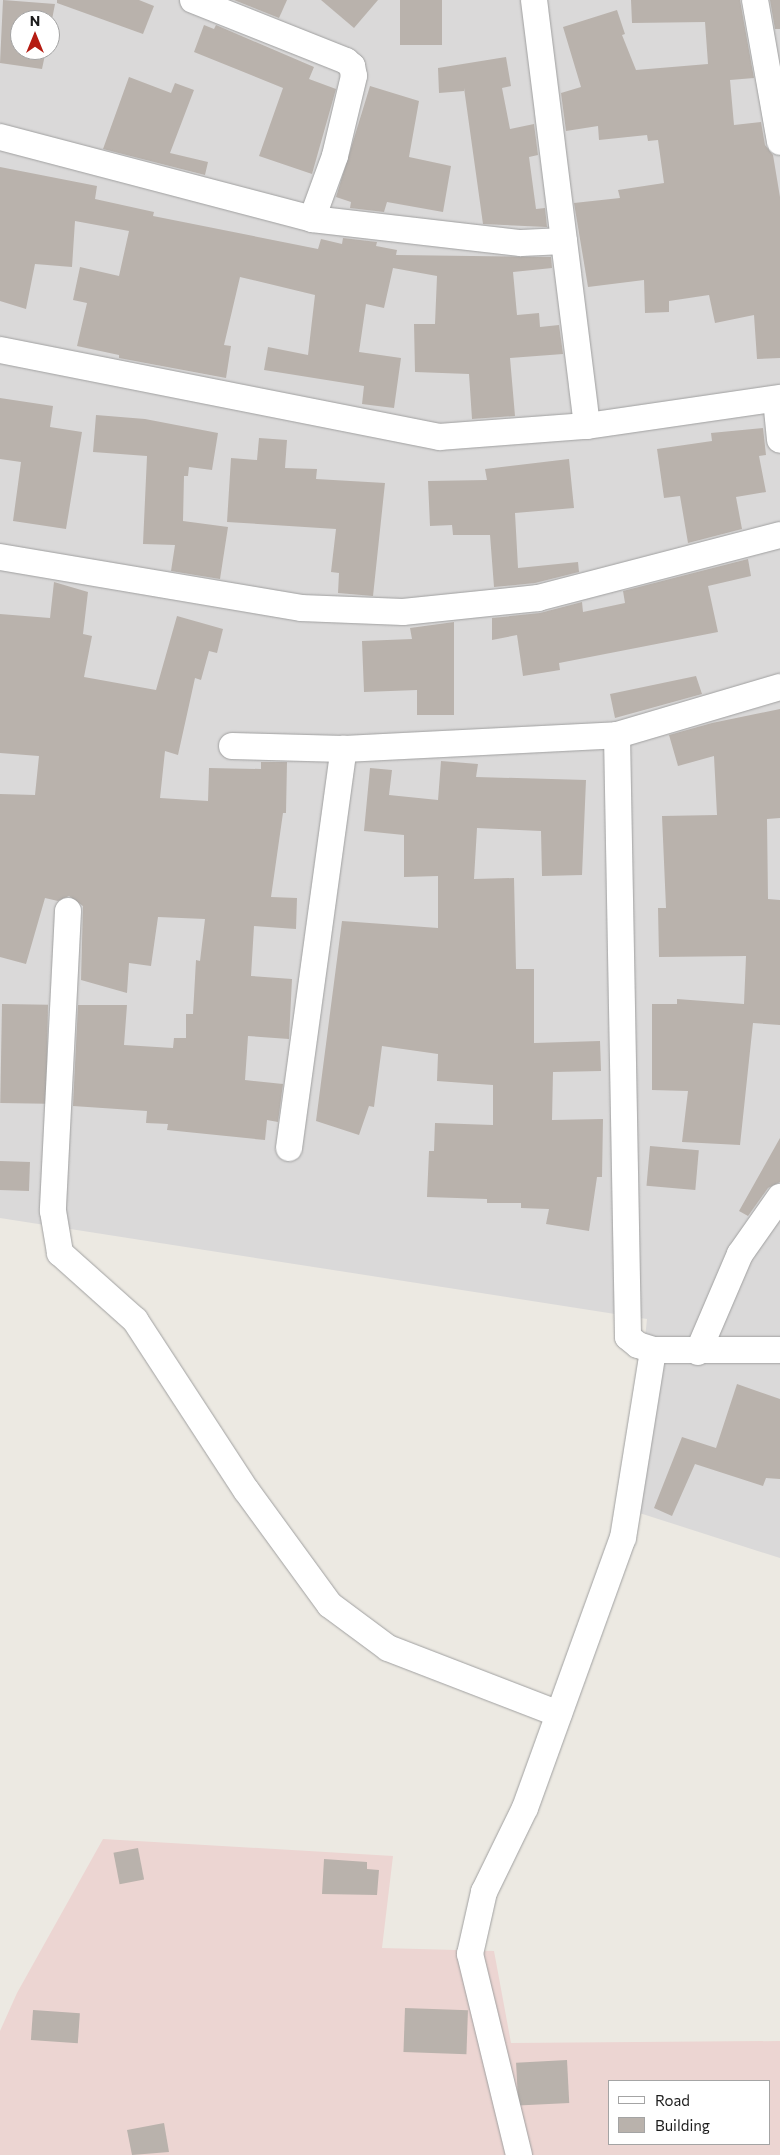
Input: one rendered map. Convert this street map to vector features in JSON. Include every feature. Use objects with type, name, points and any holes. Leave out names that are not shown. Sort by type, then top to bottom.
[{"type":"street","points":[[193,0],[346,60],[352,66],[354,76],[335,156],[312,219]]},
{"type":"street","points":[[534,0],[587,426]]},
{"type":"street","points":[[755,0],[780,142]]},
{"type":"street","points":[[0,137],[312,219],[521,243],[564,241]]},
{"type":"street","points":[[0,350],[439,437],[587,426],[778,399],[780,440]]},
{"type":"street","points":[[0,557],[301,608],[403,612],[538,598],[780,535]]},
{"type":"street","points":[[232,746],[344,749],[617,734],[780,687]]},
{"type":"street","points":[[617,734],[628,1336],[638,1345],[653,1350],[698,1352],[780,1350]]},
{"type":"street","points":[[289,1148],[344,749]]},
{"type":"street","points":[[68,911],[53,1211],[60,1253],[135,1320],[246,1490],[330,1604],[388,1648],[559,1714]]},
{"type":"street","points":[[698,1352],[740,1254],[780,1197]]},
{"type":"street","points":[[519,2155],[470,1954],[484,1892],[525,1808],[623,1538],[653,1350]]},
{"type":"shaded area","points":[[0,0],[780,0],[780,1558],[627,1509],[647,1319],[0,1218]]},
{"type":"shaded area","points":[[103,1839],[393,1856],[382,1948],[494,1951],[511,2043],[780,2041],[780,2155],[0,2155],[0,2031],[17,1993]]},
{"type":"building","points":[[3,0],[55,4],[54,10],[10,10],[10,60],[44,60],[42,69],[0,63]]},
{"type":"building","points":[[57,0],[139,0],[154,6],[143,34],[57,3]]},
{"type":"building","points":[[234,0],[287,0],[279,18]]},
{"type":"building","points":[[321,0],[378,0],[354,28]]},
{"type":"building","points":[[400,0],[442,0],[442,45],[400,45]]},
{"type":"building","points":[[631,0],[740,0],[754,78],[730,80],[734,125],[761,122],[765,145],[773,155],[780,197],[780,358],[757,359],[754,315],[715,323],[709,295],[669,301],[669,312],[645,313],[644,280],[588,287],[574,203],[620,198],[618,190],[664,183],[658,140],[648,141],[647,135],[599,140],[598,126],[566,131],[561,93],[581,87],[563,27],[617,10],[625,34],[622,35],[636,70],[708,64],[705,22],[632,23]]},
{"type":"building","points":[[770,0],[780,0],[780,29],[775,29]]},
{"type":"building","points":[[204,25],[214,29],[216,25],[314,67],[309,79],[336,89],[312,174],[259,156],[283,88],[194,52]]},
{"type":"building","points":[[506,57],[511,86],[502,88],[510,129],[534,124],[538,155],[529,157],[536,209],[545,208],[547,227],[483,224],[464,88],[464,91],[439,93],[438,68]]},
{"type":"building","points":[[129,77],[171,93],[175,83],[194,90],[170,153],[208,162],[205,175],[103,149]]},
{"type":"building","points":[[370,86],[419,101],[409,157],[451,166],[443,212],[387,202],[384,212],[350,208],[351,202],[336,197]]},
{"type":"building","points":[[0,167],[97,186],[95,199],[154,212],[153,216],[318,249],[321,239],[342,244],[343,238],[377,242],[376,246],[397,250],[396,255],[551,257],[552,268],[513,272],[517,315],[539,313],[540,327],[559,325],[563,354],[510,358],[515,416],[472,419],[469,374],[415,372],[414,324],[435,324],[437,276],[393,268],[384,308],[366,304],[359,352],[401,358],[394,408],[362,404],[364,386],[264,370],[268,347],[308,355],[315,295],[240,277],[224,345],[231,346],[226,378],[119,358],[119,355],[77,346],[87,303],[73,300],[80,267],[119,276],[129,231],[75,221],[72,267],[35,264],[26,309],[0,301]]},
{"type":"building","points":[[0,398],[53,406],[50,427],[82,432],[66,529],[13,521],[21,462],[0,459]]},
{"type":"building","points":[[96,415],[145,419],[218,433],[212,470],[189,467],[188,476],[184,476],[183,521],[228,527],[220,579],[171,571],[175,545],[143,544],[147,456],[93,452]]},
{"type":"building","points":[[763,428],[766,455],[759,456],[766,492],[736,497],[742,529],[688,543],[680,496],[664,498],[657,449],[712,441],[711,433]]},
{"type":"building","points":[[259,438],[287,440],[285,468],[317,469],[316,479],[385,483],[373,596],[338,593],[339,573],[331,572],[336,529],[227,522],[231,458],[257,460]]},
{"type":"building","points":[[569,459],[574,508],[515,513],[518,568],[578,562],[579,572],[535,583],[494,587],[490,535],[453,535],[452,525],[430,526],[428,481],[487,480],[485,469]]},
{"type":"building","points":[[748,559],[751,576],[708,586],[718,632],[559,663],[560,670],[523,676],[517,635],[492,640],[492,618],[540,613],[582,602],[583,612],[625,603],[623,591]]},
{"type":"building","points":[[54,582],[88,592],[83,634],[92,636],[84,677],[156,690],[177,616],[223,629],[217,653],[209,651],[201,680],[195,678],[178,755],[165,751],[160,798],[208,801],[209,768],[261,769],[261,762],[287,762],[286,813],[283,813],[271,897],[297,898],[296,929],[254,926],[251,976],[292,979],[289,1039],[248,1036],[245,1080],[283,1084],[278,1122],[267,1120],[265,1140],[167,1130],[168,1124],[146,1123],[147,1111],[73,1106],[78,1005],[127,1005],[124,1045],[173,1048],[174,1038],[186,1038],[186,1014],[193,1014],[196,960],[200,961],[205,919],[158,917],[151,966],[129,963],[127,993],[81,980],[83,906],[69,896],[58,901],[45,898],[26,964],[0,957],[0,794],[35,795],[39,756],[0,753],[0,614],[50,618]]},
{"type":"building","points":[[454,622],[454,715],[417,715],[417,690],[364,692],[362,641],[412,639],[410,628]]},
{"type":"building","points":[[696,676],[702,694],[615,718],[610,694]]},
{"type":"building","points":[[780,709],[780,818],[767,819],[768,899],[780,900],[780,1025],[753,1023],[740,1145],[682,1142],[688,1091],[652,1090],[652,1004],[677,1004],[677,999],[744,1004],[746,956],[659,957],[658,908],[666,908],[662,816],[717,815],[714,756],[678,766],[669,735],[712,723]]},
{"type":"building","points":[[441,761],[478,764],[476,777],[586,780],[582,875],[542,876],[541,831],[477,828],[474,879],[514,878],[516,969],[534,969],[534,1043],[600,1041],[601,1071],[553,1072],[552,1120],[603,1119],[602,1177],[597,1177],[589,1231],[546,1224],[549,1209],[521,1208],[521,1203],[487,1203],[487,1199],[427,1197],[429,1151],[434,1151],[435,1123],[493,1125],[493,1085],[437,1081],[438,1054],[382,1046],[374,1107],[369,1106],[359,1135],[316,1121],[342,921],[438,928],[438,876],[404,877],[404,835],[364,831],[370,768],[392,770],[389,795],[438,800]]},
{"type":"building","points":[[2,1004],[48,1005],[46,1104],[0,1103]]},
{"type":"building","points":[[780,1138],[780,1182],[768,1188],[748,1216],[739,1211]]},
{"type":"building","points":[[650,1146],[699,1150],[695,1190],[647,1186]]},
{"type":"building","points":[[0,1161],[30,1162],[29,1191],[0,1190]]},
{"type":"building","points":[[737,1384],[780,1399],[780,1479],[766,1478],[763,1486],[695,1464],[672,1516],[654,1508],[682,1437],[716,1448]]},
{"type":"building","points":[[138,1848],[144,1879],[120,1884],[113,1853]]},
{"type":"building","points":[[324,1859],[367,1862],[367,1869],[379,1870],[377,1895],[322,1894]]},
{"type":"building","points":[[405,2008],[468,2010],[466,2054],[403,2052]]},
{"type":"building","points":[[33,2010],[80,2013],[78,2043],[31,2040]]},
{"type":"building","points":[[567,2060],[569,2103],[518,2106],[516,2063]]},
{"type":"building","points":[[164,2123],[169,2152],[132,2155],[127,2130]]}]
